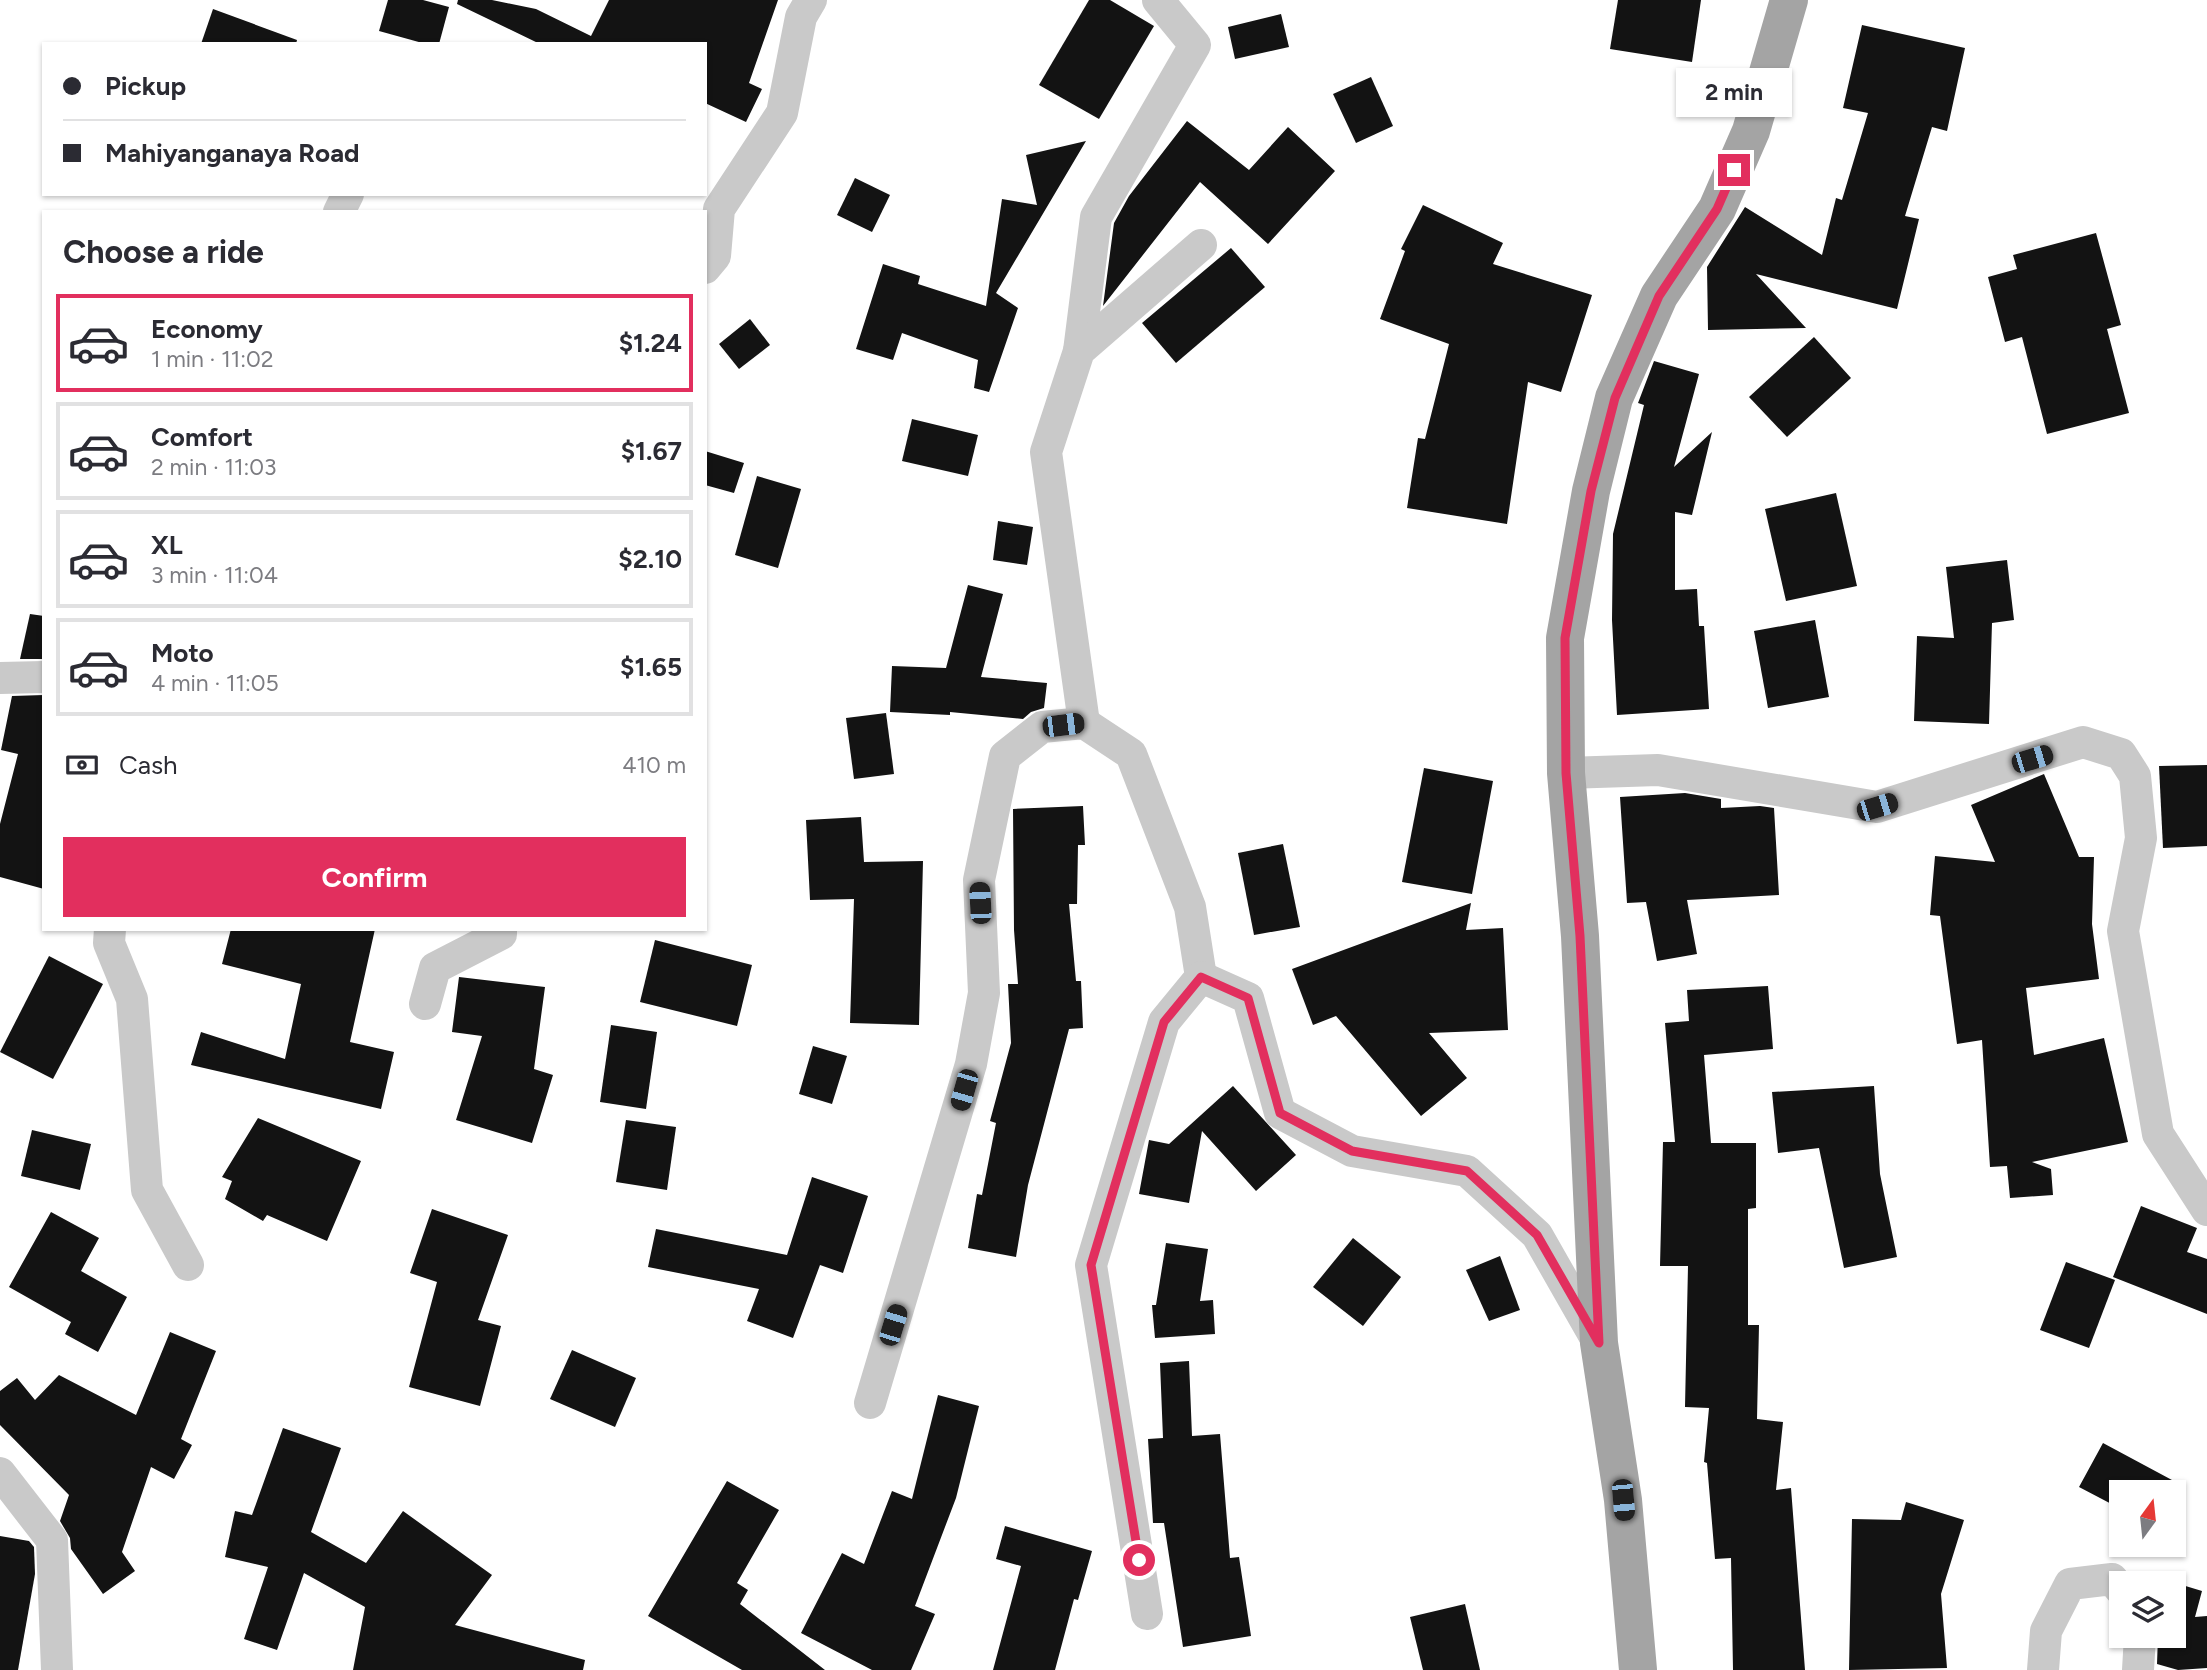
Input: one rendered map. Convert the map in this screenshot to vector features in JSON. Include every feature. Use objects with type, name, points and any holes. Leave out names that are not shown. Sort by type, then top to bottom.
[{"type":"main road","points":[[1638,1670],[1623,1500],[1599,1343],[1580,936],[1566,773],[1565,638],[1591,491],[1615,398],[1659,296],[1717,209],[1751,131],[1790,0]]},
{"type":"street","points":[[707,266],[715,256],[719,209],[782,113],[801,17],[811,0]]},
{"type":"street","points":[[1084,723],[1046,452],[1079,351],[1097,217],[1195,46],[1158,0]]},
{"type":"street","points":[[1079,351],[1201,246]]},
{"type":"street","points":[[0,678],[42,677]]},
{"type":"street","points":[[870,1403],[971,1064],[984,993],[979,880],[1005,756],[1042,727],[1084,723],[1131,754],[1190,907],[1201,977],[1164,1022],[1091,1265],[1147,1614]]},
{"type":"street","points":[[1566,773],[1658,770],[1877,807],[2083,743],[2120,754],[2135,776],[2141,838],[2123,931],[2158,1134],[2207,1210]]},
{"type":"street","points":[[110,931],[109,943],[132,999],[148,1190],[188,1265]]},
{"type":"street","points":[[425,1004],[435,968],[501,934],[501,931]]},
{"type":"street","points":[[1201,977],[1248,998],[1280,1113],[1352,1151],[1467,1171],[1537,1235],[1599,1343]]},
{"type":"street","points":[[0,1473],[52,1540],[57,1670]]},
{"type":"street","points":[[2043,1670],[2046,1631],[2070,1584],[2109,1579]]},
{"type":"street","points":[[2138,1670],[2139,1648]]},
{"type":"building","points":[[388,0],[423,0],[449,7],[440,42],[419,42],[379,31]]},
{"type":"building","points":[[458,0],[492,0],[536,9],[591,36],[609,0],[778,0],[749,83],[762,89],[746,122],[707,104],[707,42],[536,42],[457,4]]},
{"type":"building","points":[[1089,0],[1110,0],[1154,26],[1099,119],[1039,85]]},
{"type":"building","points":[[1618,0],[1701,0],[1692,62],[1610,49]]},
{"type":"building","points":[[213,9],[297,40],[296,42],[202,42]]},
{"type":"building","points":[[1281,14],[1289,47],[1235,59],[1228,27]]},
{"type":"building","points":[[1862,25],[1965,48],[1947,131],[1932,127],[1905,216],[1919,219],[1897,309],[1756,274],[1806,328],[1708,330],[1707,267],[1745,207],[1822,255],[1836,198],[1842,200],[1868,113],[1843,108]]},
{"type":"building","points":[[1371,77],[1393,126],[1356,143],[1333,94]]},
{"type":"building","points":[[1187,121],[1249,170],[1288,127],[1335,171],[1268,244],[1200,182],[1103,306],[1114,223],[1129,196]]},
{"type":"building","points":[[1086,141],[996,293],[1018,308],[989,392],[974,388],[978,360],[902,333],[893,360],[856,349],[883,264],[920,276],[918,284],[986,306],[1002,199],[1037,205],[1026,155]]},
{"type":"building","points":[[855,178],[890,195],[872,232],[837,215]]},
{"type":"building","points":[[1423,205],[1503,243],[1493,264],[1592,295],[1561,392],[1528,382],[1507,524],[1407,508],[1418,438],[1425,439],[1449,344],[1380,319],[1405,251],[1401,249]]},
{"type":"building","points":[[2096,233],[2121,325],[2107,329],[2129,413],[2047,434],[2022,337],[2005,342],[1988,277],[2017,269],[2013,255]]},
{"type":"building","points":[[1231,248],[1265,287],[1176,363],[1142,323]]},
{"type":"building","points":[[750,319],[770,345],[739,369],[719,344]]},
{"type":"building","points":[[1814,337],[1851,378],[1787,437],[1749,397]]},
{"type":"building","points":[[1654,361],[1699,374],[1674,467],[1712,432],[1692,515],[1675,512],[1675,590],[1697,589],[1699,626],[1704,626],[1709,709],[1617,715],[1612,620],[1613,534],[1644,405],[1638,403]]},
{"type":"building","points":[[912,419],[978,435],[968,476],[902,461]]},
{"type":"building","points":[[707,452],[744,463],[734,493],[707,486]]},
{"type":"building","points":[[757,476],[801,489],[778,568],[735,555]]},
{"type":"building","points":[[1836,493],[1857,586],[1786,601],[1765,509]]},
{"type":"building","points":[[998,521],[1033,527],[1027,565],[993,560]]},
{"type":"building","points":[[2007,560],[2014,620],[1992,623],[1989,724],[1914,721],[1917,636],[1954,638],[1946,567]]},
{"type":"building","points":[[968,585],[1003,594],[981,677],[1047,683],[1044,708],[1031,712],[1023,719],[950,712],[950,715],[890,712],[892,666],[946,668]]},
{"type":"building","points":[[30,614],[42,616],[42,659],[20,659]]},
{"type":"building","points":[[1815,620],[1829,697],[1768,708],[1754,631]]},
{"type":"building","points":[[42,695],[42,888],[0,877],[0,824],[18,754],[1,750],[12,696]]},
{"type":"building","points":[[886,713],[894,774],[854,779],[846,718]]},
{"type":"building","points":[[2207,765],[2207,846],[2163,848],[2159,766]]},
{"type":"building","points":[[1424,768],[1493,781],[1472,894],[1402,882]]},
{"type":"building","points":[[2044,774],[2079,857],[2094,857],[2092,924],[2099,979],[2026,988],[2034,1055],[2104,1038],[2128,1142],[2032,1162],[2051,1169],[2053,1195],[2010,1198],[2007,1166],[1990,1167],[1982,1040],[1957,1044],[1940,916],[1930,915],[1935,856],[1995,862],[1971,805]]},
{"type":"building","points":[[1685,793],[1721,799],[1721,808],[1774,808],[1779,895],[1687,900],[1697,954],[1657,961],[1646,902],[1627,903],[1620,797]]},
{"type":"building","points":[[1083,806],[1085,845],[1078,845],[1077,904],[1069,904],[1076,981],[1081,981],[1083,1028],[1069,1029],[1028,1185],[1016,1257],[968,1248],[977,1194],[982,1195],[996,1123],[990,1121],[1011,1043],[1008,984],[1018,984],[1014,930],[1013,809]]},
{"type":"building","points":[[861,817],[864,862],[923,861],[919,1025],[850,1023],[854,899],[810,900],[806,820]]},
{"type":"building","points":[[1283,844],[1300,927],[1254,935],[1238,853]]},
{"type":"building","points":[[1471,903],[1466,930],[1503,928],[1508,1030],[1429,1033],[1467,1078],[1421,1116],[1336,1016],[1313,1025],[1292,969]]},
{"type":"building","points":[[230,931],[375,931],[350,1042],[394,1052],[381,1109],[191,1065],[201,1032],[285,1059],[301,984],[222,964]]},
{"type":"building","points":[[655,940],[752,965],[737,1026],[640,1002]]},
{"type":"building","points":[[49,956],[103,984],[53,1079],[0,1052]]},
{"type":"building","points":[[459,977],[545,987],[534,1069],[553,1075],[532,1143],[456,1120],[482,1036],[452,1032]]},
{"type":"building","points":[[1768,986],[1773,1049],[1704,1055],[1711,1143],[1756,1143],[1756,1208],[1748,1209],[1748,1325],[1759,1325],[1757,1419],[1783,1422],[1776,1490],[1791,1488],[1805,1670],[1733,1670],[1731,1558],[1715,1559],[1707,1463],[1704,1462],[1709,1408],[1685,1407],[1688,1266],[1660,1266],[1663,1142],[1675,1142],[1665,1023],[1689,1021],[1687,990]]},
{"type":"building","points":[[611,1025],[657,1032],[646,1109],[600,1102]]},
{"type":"building","points":[[813,1046],[847,1056],[832,1104],[799,1094]]},
{"type":"building","points":[[1233,1086],[1296,1155],[1256,1191],[1202,1131],[1189,1203],[1139,1194],[1149,1140],[1169,1144]]},
{"type":"building","points":[[1874,1086],[1880,1174],[1897,1257],[1844,1268],[1819,1148],[1778,1153],[1772,1092]]},
{"type":"building","points":[[258,1118],[361,1161],[327,1241],[267,1215],[263,1221],[225,1199],[232,1181],[222,1177]]},
{"type":"building","points":[[626,1120],[676,1127],[667,1190],[616,1182]]},
{"type":"building","points":[[32,1130],[91,1144],[80,1190],[21,1176]]},
{"type":"building","points":[[812,1177],[868,1196],[843,1273],[820,1265],[793,1338],[747,1321],[759,1289],[648,1267],[656,1229],[787,1255]]},
{"type":"building","points":[[2141,1206],[2197,1228],[2187,1252],[2207,1259],[2207,1314],[2113,1277]]},
{"type":"building","points":[[432,1209],[508,1235],[478,1320],[501,1326],[480,1406],[409,1387],[437,1282],[410,1273]]},
{"type":"building","points":[[51,1212],[99,1238],[81,1271],[127,1297],[98,1352],[65,1334],[71,1322],[9,1287]]},
{"type":"building","points":[[1353,1238],[1401,1277],[1363,1326],[1313,1287]]},
{"type":"building","points":[[1166,1243],[1208,1249],[1200,1301],[1213,1300],[1215,1334],[1155,1338],[1152,1305],[1156,1305]]},
{"type":"building","points":[[1500,1256],[1520,1310],[1489,1321],[1466,1270]]},
{"type":"building","points":[[2066,1262],[2115,1280],[2089,1348],[2040,1330]]},
{"type":"building","points":[[170,1332],[216,1351],[181,1439],[192,1445],[174,1479],[151,1467],[122,1552],[135,1571],[103,1594],[71,1549],[70,1538],[60,1521],[69,1495],[0,1425],[0,1391],[17,1378],[35,1400],[59,1375],[136,1415]]},
{"type":"building","points":[[572,1350],[636,1378],[615,1427],[550,1399]]},
{"type":"building","points":[[1189,1361],[1192,1436],[1220,1434],[1230,1558],[1239,1557],[1251,1636],[1183,1647],[1164,1523],[1153,1523],[1148,1439],[1163,1438],[1160,1363]]},
{"type":"building","points":[[938,1395],[979,1406],[956,1498],[915,1606],[935,1614],[911,1670],[872,1670],[801,1633],[842,1553],[864,1564],[892,1491],[912,1499]]},
{"type":"building","points":[[283,1428],[341,1448],[311,1532],[366,1563],[403,1511],[492,1575],[455,1625],[585,1660],[583,1670],[353,1670],[365,1607],[304,1573],[277,1650],[244,1639],[268,1567],[225,1557],[235,1511],[252,1515]]},
{"type":"building","points":[[2103,1443],[2172,1480],[2109,1480],[2109,1503],[2079,1487]]},
{"type":"building","points":[[727,1481],[779,1510],[737,1583],[748,1590],[740,1604],[825,1670],[742,1670],[648,1616]]},
{"type":"building","points":[[1906,1502],[1964,1520],[1941,1594],[1947,1668],[1849,1670],[1852,1519],[1901,1520]]},
{"type":"building","points":[[1005,1526],[1092,1551],[1078,1600],[1074,1599],[1055,1670],[993,1670],[1021,1566],[996,1559]]},
{"type":"building","points":[[0,1536],[29,1541],[34,1547],[35,1574],[18,1670],[0,1670]]},
{"type":"building","points":[[2186,1586],[2202,1591],[2195,1617],[2207,1616],[2207,1668],[2178,1670],[2157,1664],[2158,1648],[2186,1648]]},
{"type":"building","points":[[1465,1604],[1480,1670],[1423,1670],[1410,1617]]},
{"type":"route","points":[[1139,1560],[1091,1265],[1164,1022],[1201,977],[1248,998],[1280,1113],[1352,1151],[1467,1171],[1537,1235],[1599,1343],[1580,936],[1566,773],[1565,638],[1591,491],[1615,398],[1659,296],[1717,209],[1734,170]]}]
